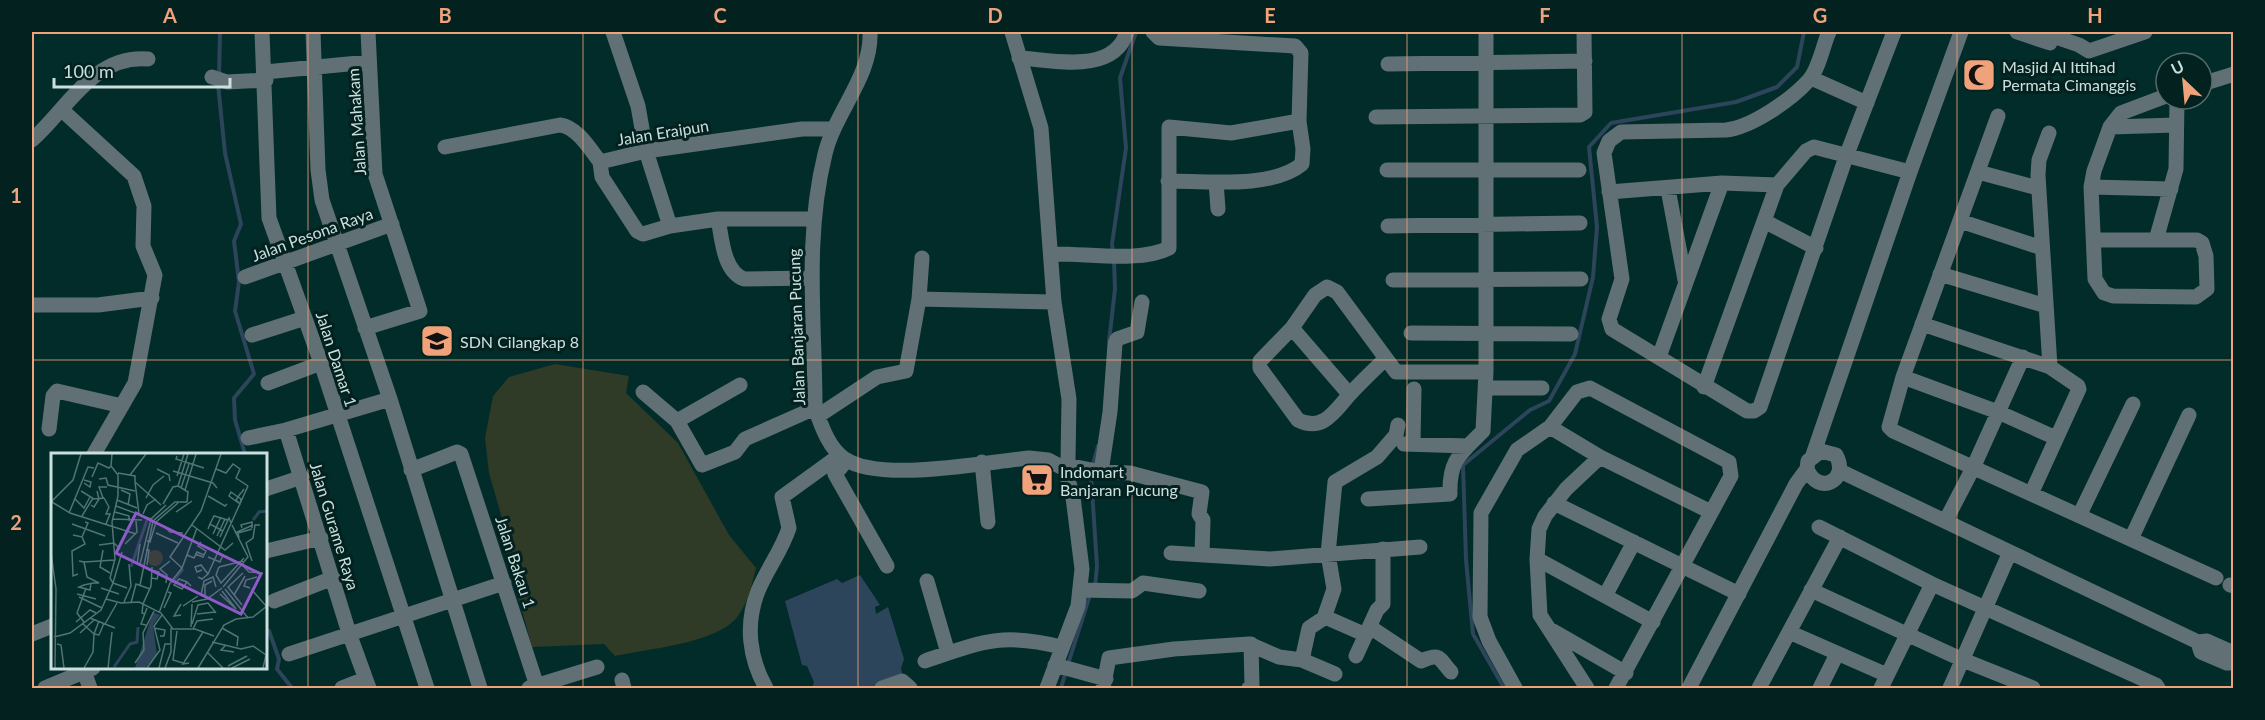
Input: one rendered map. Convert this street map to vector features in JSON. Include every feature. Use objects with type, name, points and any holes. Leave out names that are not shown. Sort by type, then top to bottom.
[{"type":"street","name":"Jalan Damar 1","points":[[262,32],[269,218],[321,363],[427,688]]},
{"type":"street","points":[[314,32],[319,180],[322,200],[390,399],[480,688]]},
{"type":"street","name":"Jalan Mahakam","points":[[365,328],[420,311],[375,174],[368,32]]},
{"type":"street","points":[[614,32],[638,106],[646,151],[670,226]]},
{"type":"street","name":"Jalan Banjaran Pucung","points":[[843,458],[816,412],[812,219],[825,154],[833,129],[866,60],[870,32]]},
{"type":"street","points":[[1012,32],[1041,128],[1054,302],[1069,399],[1066,467],[1074,497],[1082,569],[1090,591]]},
{"type":"street","points":[[1019,58],[1073,62],[1103,58],[1118,50],[1126,32]]},
{"type":"street","points":[[1153,32],[1156,37],[1206,36],[1298,48],[1301,53],[1299,121],[1303,149],[1302,164],[1292,173],[1255,180],[1168,181]]},
{"type":"street","points":[[1368,499],[1450,495],[1450,473],[1456,458],[1483,431],[1486,380],[1486,32]]},
{"type":"street","points":[[1376,117],[1580,116],[1586,112],[1584,32]]},
{"type":"street","points":[[1829,32],[1811,78],[1781,102],[1741,128],[1621,132],[1609,141],[1604,153],[1622,279],[1609,319],[1612,329],[1704,387],[1747,411],[1754,411],[1760,407],[1847,154],[1894,32]]},
{"type":"street","points":[[1689,688],[1796,484],[1810,462],[1821,451],[1836,455],[1840,471],[1836,479],[1827,483],[1818,483],[1811,477],[1810,462],[1961,32]]},
{"type":"street","points":[[2017,32],[2070,50],[2081,52],[2082,48]]},
{"type":"street","points":[[2041,32],[2079,45],[2089,51],[2145,32]]},
{"type":"street","points":[[32,140],[93,75],[137,58],[148,59]]},
{"type":"street","points":[[1388,64],[1585,61]]},
{"type":"street","points":[[219,79],[265,76],[369,62]]},
{"type":"street","points":[[2214,80],[2234,74]]},
{"type":"street","points":[[1811,78],[1867,104]]},
{"type":"street","points":[[2094,240],[2202,243],[2206,256],[2206,289],[2203,294],[2196,297],[2113,296],[2104,293],[2095,279],[2091,188],[2101,147],[2110,127],[2121,113],[2154,101]]},
{"type":"street","points":[[62,110],[134,176],[144,206],[143,246],[154,275],[152,298],[135,383],[95,453]]},
{"type":"street","points":[[2156,240],[2176,169],[2177,111]]},
{"type":"street","points":[[1998,116],[1903,377],[1889,426],[1893,431],[1972,468],[2080,514],[2226,583]]},
{"type":"street","points":[[1052,254],[1154,254],[1169,248],[1169,127],[1231,133],[1299,121]]},
{"type":"street","name":"Jalan Eraipun","points":[[445,147],[560,125],[575,131],[600,162],[646,151],[802,129],[833,129]]},
{"type":"street","points":[[2110,127],[2176,125]]},
{"type":"street","points":[[2049,133],[2040,160],[2038,188],[2050,367]]},
{"type":"street","points":[[1704,387],[1778,185],[1809,148],[1847,154],[1910,172]]},
{"type":"street","points":[[600,162],[602,177],[637,231],[643,234],[670,226],[718,219],[756,217],[812,219]]},
{"type":"street","points":[[1387,170],[1579,170]]},
{"type":"street","points":[[1978,172],[2038,188]]},
{"type":"street","points":[[1216,182],[1218,209]]},
{"type":"street","points":[[1609,192],[1722,183],[1778,185]]},
{"type":"street","points":[[1659,357],[1722,183]]},
{"type":"street","points":[[2091,188],[2171,189]]},
{"type":"street","points":[[1668,189],[1685,280]]},
{"type":"street","points":[[718,219],[729,268],[737,276],[744,279],[812,278]]},
{"type":"street","points":[[1764,221],[1816,248]]},
{"type":"street","points":[[1960,221],[2042,248]]},
{"type":"street","name":"Jalan Pesona Raya","points":[[245,277],[392,224]]},
{"type":"street","points":[[1388,226],[1580,224]]},
{"type":"street","points":[[643,392],[676,421],[702,465],[735,452],[745,439],[816,412],[877,377],[906,370],[919,300],[922,258]]},
{"type":"street","points":[[1940,274],[2046,306]]},
{"type":"street","points":[[1394,280],[1581,279]]},
{"type":"street","points":[[1385,359],[1349,394],[1339,409],[1328,419],[1306,425],[1298,420],[1260,368],[1260,361],[1292,328],[1315,295],[1327,287],[1337,292],[1396,372],[1486,380],[1542,388]]},
{"type":"street","points":[[32,305],[98,305],[152,298]]},
{"type":"street","points":[[919,300],[1054,302]]},
{"type":"street","points":[[1095,470],[1110,412],[1116,339],[1137,332],[1142,302]]},
{"type":"street","points":[[252,335],[305,318]]},
{"type":"street","points":[[1923,324],[2050,367],[2075,383],[2079,389],[2031,494]]},
{"type":"street","points":[[1292,328],[1349,394]]},
{"type":"street","points":[[1411,333],[1571,334]]},
{"type":"street","points":[[1946,520],[2023,357]]},
{"type":"street","points":[[268,383],[321,363]]},
{"type":"street","points":[[1903,377],[1998,412],[2056,438]]},
{"type":"street","points":[[676,421],[740,386]]},
{"type":"street","points":[[1515,688],[1489,640],[1480,617],[1480,522],[1485,505],[1518,450],[1550,427],[1577,392],[1590,388],[1729,462],[1731,476],[1616,688]]},
{"type":"street","points":[[1414,389],[1408,443],[1468,446]]},
{"type":"street","points":[[49,429],[52,396],[57,391],[122,406]]},
{"type":"street","points":[[248,438],[286,430],[390,399]]},
{"type":"street","points":[[2080,514],[2133,404]]},
{"type":"street","points":[[2131,539],[2189,415]]},
{"type":"street","points":[[1302,660],[1309,628],[1325,617],[1334,589],[1328,554],[1335,482],[1377,457],[1396,435],[1398,425]]},
{"type":"street","points":[[1550,427],[1600,457],[1711,512]]},
{"type":"street","name":"Jalan Gurame Raya","points":[[286,430],[367,684]]},
{"type":"street","name":"Jalan Bakau 1","points":[[411,470],[457,452],[461,454],[504,584],[533,687]]},
{"type":"street","points":[[1587,688],[1539,609],[1536,560],[1539,530],[1554,503],[1600,457]]},
{"type":"street","points":[[843,458],[867,468],[899,471],[982,462],[1039,459],[1066,467],[1130,473],[1202,492],[1199,514],[1203,520],[1202,555]]},
{"type":"street","points":[[843,458],[835,472],[836,477],[887,566]]},
{"type":"street","points":[[766,688],[751,654],[750,619],[758,591],[789,528],[782,497],[843,458]]},
{"type":"street","points":[[982,462],[987,522]]},
{"type":"street","points":[[1840,471],[2198,642],[2207,641],[2234,653]]},
{"type":"street","points":[[267,489],[302,477]]},
{"type":"street","points":[[1554,503],[1739,594]]},
{"type":"street","points":[[1819,526],[1932,584],[2158,688]]},
{"type":"street","points":[[1759,688],[1839,537]]},
{"type":"street","points":[[267,551],[321,538]]},
{"type":"street","points":[[1605,596],[1634,542]]},
{"type":"street","points":[[1171,553],[1270,559],[1420,547]]},
{"type":"street","points":[[1356,656],[1384,600],[1383,549]]},
{"type":"street","points":[[1950,688],[1987,610],[2010,552]]},
{"type":"street","points":[[1536,560],[1653,622]]},
{"type":"street","points":[[274,601],[333,578]]},
{"type":"street","points":[[927,581],[948,653]]},
{"type":"street","points":[[1090,591],[1134,590],[1143,583],[1199,591]]},
{"type":"street","points":[[289,654],[504,584]]},
{"type":"street","points":[[1790,632],[1837,654],[1884,682],[1932,584]]},
{"type":"street","points":[[1811,590],[2027,687]]},
{"type":"street","points":[[1047,688],[1078,606],[1090,591]]},
{"type":"street","points":[[1325,617],[1368,631],[1421,662],[1437,656],[1450,672]]},
{"type":"street","points":[[32,634],[51,626]]},
{"type":"street","points":[[1551,629],[1626,673]]},
{"type":"street","points":[[925,661],[988,640],[1022,638],[1061,646]]},
{"type":"street","points":[[2198,642],[2201,652],[2227,663],[2234,663]]},
{"type":"street","points":[[1055,665],[1105,684],[1109,658],[1174,649],[1251,644],[1279,657],[1302,660],[1335,675]]},
{"type":"street","points":[[1249,688],[1252,686],[1253,675],[1251,644]]},
{"type":"street","points":[[1820,688],[1837,654]]},
{"type":"street","points":[[533,687],[597,667]]},
{"type":"street","points":[[45,688],[88,669],[90,688]]},
{"type":"street","points":[[882,688],[902,681],[910,688]]},
{"type":"street","points":[[342,688],[367,684]]},
{"type":"green space","points":[[555,364],[629,376],[626,393],[678,443],[729,535],[756,568],[744,605],[729,625],[715,633],[681,644],[615,656],[604,644],[532,647],[502,539],[502,518],[489,473],[485,438],[493,396],[509,377]]},
{"type":"water","points":[[860,575],[880,605],[875,607],[876,614],[888,607],[904,659],[901,668],[903,678],[872,688],[812,688],[814,682],[807,666],[802,665],[785,601],[837,579],[842,583]]},
{"type":"waterway","points":[[219,77],[220,32]]},
{"type":"waterway","points":[[1113,252],[1112,244],[1126,148],[1120,78],[1136,32]]},
{"type":"waterway","points":[[1504,688],[1473,634],[1466,560],[1463,465],[1530,410],[1549,401],[1575,354],[1593,277],[1597,227],[1589,147],[1611,123],[1736,102],[1777,87],[1797,67],[1804,32]]},
{"type":"waterway","points":[[218,84],[225,153],[241,224],[234,241],[239,282],[235,311],[254,374],[234,398],[235,420],[245,453]]},
{"type":"waterway","points":[[1109,341],[1115,289],[1114,259]]},
{"type":"waterway","points":[[1092,468],[1098,446]]},
{"type":"waterway","points":[[1091,475],[1097,566],[1095,587]]},
{"type":"waterway","points":[[1068,664],[1090,595]]},
{"type":"waterway","points":[[267,630],[279,659],[277,669],[292,688]]},
{"type":"waterway","points":[[1061,688],[1066,671]]},
{"type":"place","name":"Masjid Al Ittihad Permata Cimanggis","points":[[1979,75]]},
{"type":"place","name":"SDN Cilangkap 8","points":[[437,341]]},
{"type":"place","name":"Indomart Banjaran Pucung","points":[[1037,480]]}]
